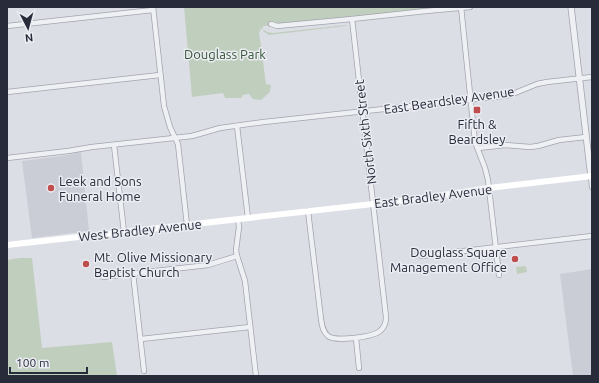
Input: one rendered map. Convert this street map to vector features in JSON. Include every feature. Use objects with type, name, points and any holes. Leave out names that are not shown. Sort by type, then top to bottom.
[{"type":"main road","name":"East Bradley Avenue","points":[[273,215],[431,197],[489,188],[591,176]]},
{"type":"main road","name":"West Bradley Avenue","points":[[7,245],[273,215]]},
{"type":"street","points":[[271,24],[277,26],[470,7]]},
{"type":"street","points":[[570,7],[592,187]]},
{"type":"street","points":[[7,26],[153,8],[165,111],[170,127],[178,144],[187,225]]},
{"type":"street","points":[[461,8],[475,142],[485,168],[489,188],[499,275]]},
{"type":"street","name":"North Sixth Street","points":[[308,211],[324,332],[331,338],[341,339],[374,335],[385,326],[386,317],[352,19]]},
{"type":"street","points":[[7,92],[160,75]]},
{"type":"street","name":"East Beardsley Avenue","points":[[7,158],[192,136],[220,128],[264,122],[510,95],[537,84],[592,77]]},
{"type":"street","points":[[237,126],[248,218]]},
{"type":"street","points":[[478,148],[506,145],[530,147],[559,140],[586,137]]},
{"type":"street","points":[[114,145],[124,232]]},
{"type":"street","points":[[238,219],[236,245],[237,256],[244,281],[256,376]]},
{"type":"street","points":[[421,256],[592,236]]},
{"type":"street","points":[[102,277],[208,265],[237,256]]},
{"type":"street","points":[[133,274],[144,371]]},
{"type":"street","points":[[141,339],[250,327]]},
{"type":"street","points":[[356,338],[359,368]]},
{"type":"shaded area","points":[[81,152],[89,231],[32,238],[22,161]]},
{"type":"shaded area","points":[[592,269],[592,376],[573,376],[560,274]]},
{"type":"green space","name":"Douglass Park","points":[[184,7],[457,7],[263,26],[263,29],[260,27],[261,30],[259,32],[266,84],[271,85],[270,92],[261,100],[253,99],[249,94],[243,95],[241,98],[225,98],[223,93],[192,97]]},
{"type":"green space","points":[[346,25],[269,35],[263,31],[273,33]]},
{"type":"green space","points":[[32,258],[42,348],[112,342],[117,376],[7,376],[7,260]]},
{"type":"green space","points":[[526,266],[527,272],[517,274],[516,267]]},
{"type":"place","name":"Fifth & Beardsley","points":[[477,110]]},
{"type":"place","name":"Leek and Sons Funeral Home","points":[[51,188]]},
{"type":"place","name":"Douglass Square Management Office","points":[[515,259]]},
{"type":"place","name":"Mt. Olive Missionary Baptist Church","points":[[86,264]]}]
